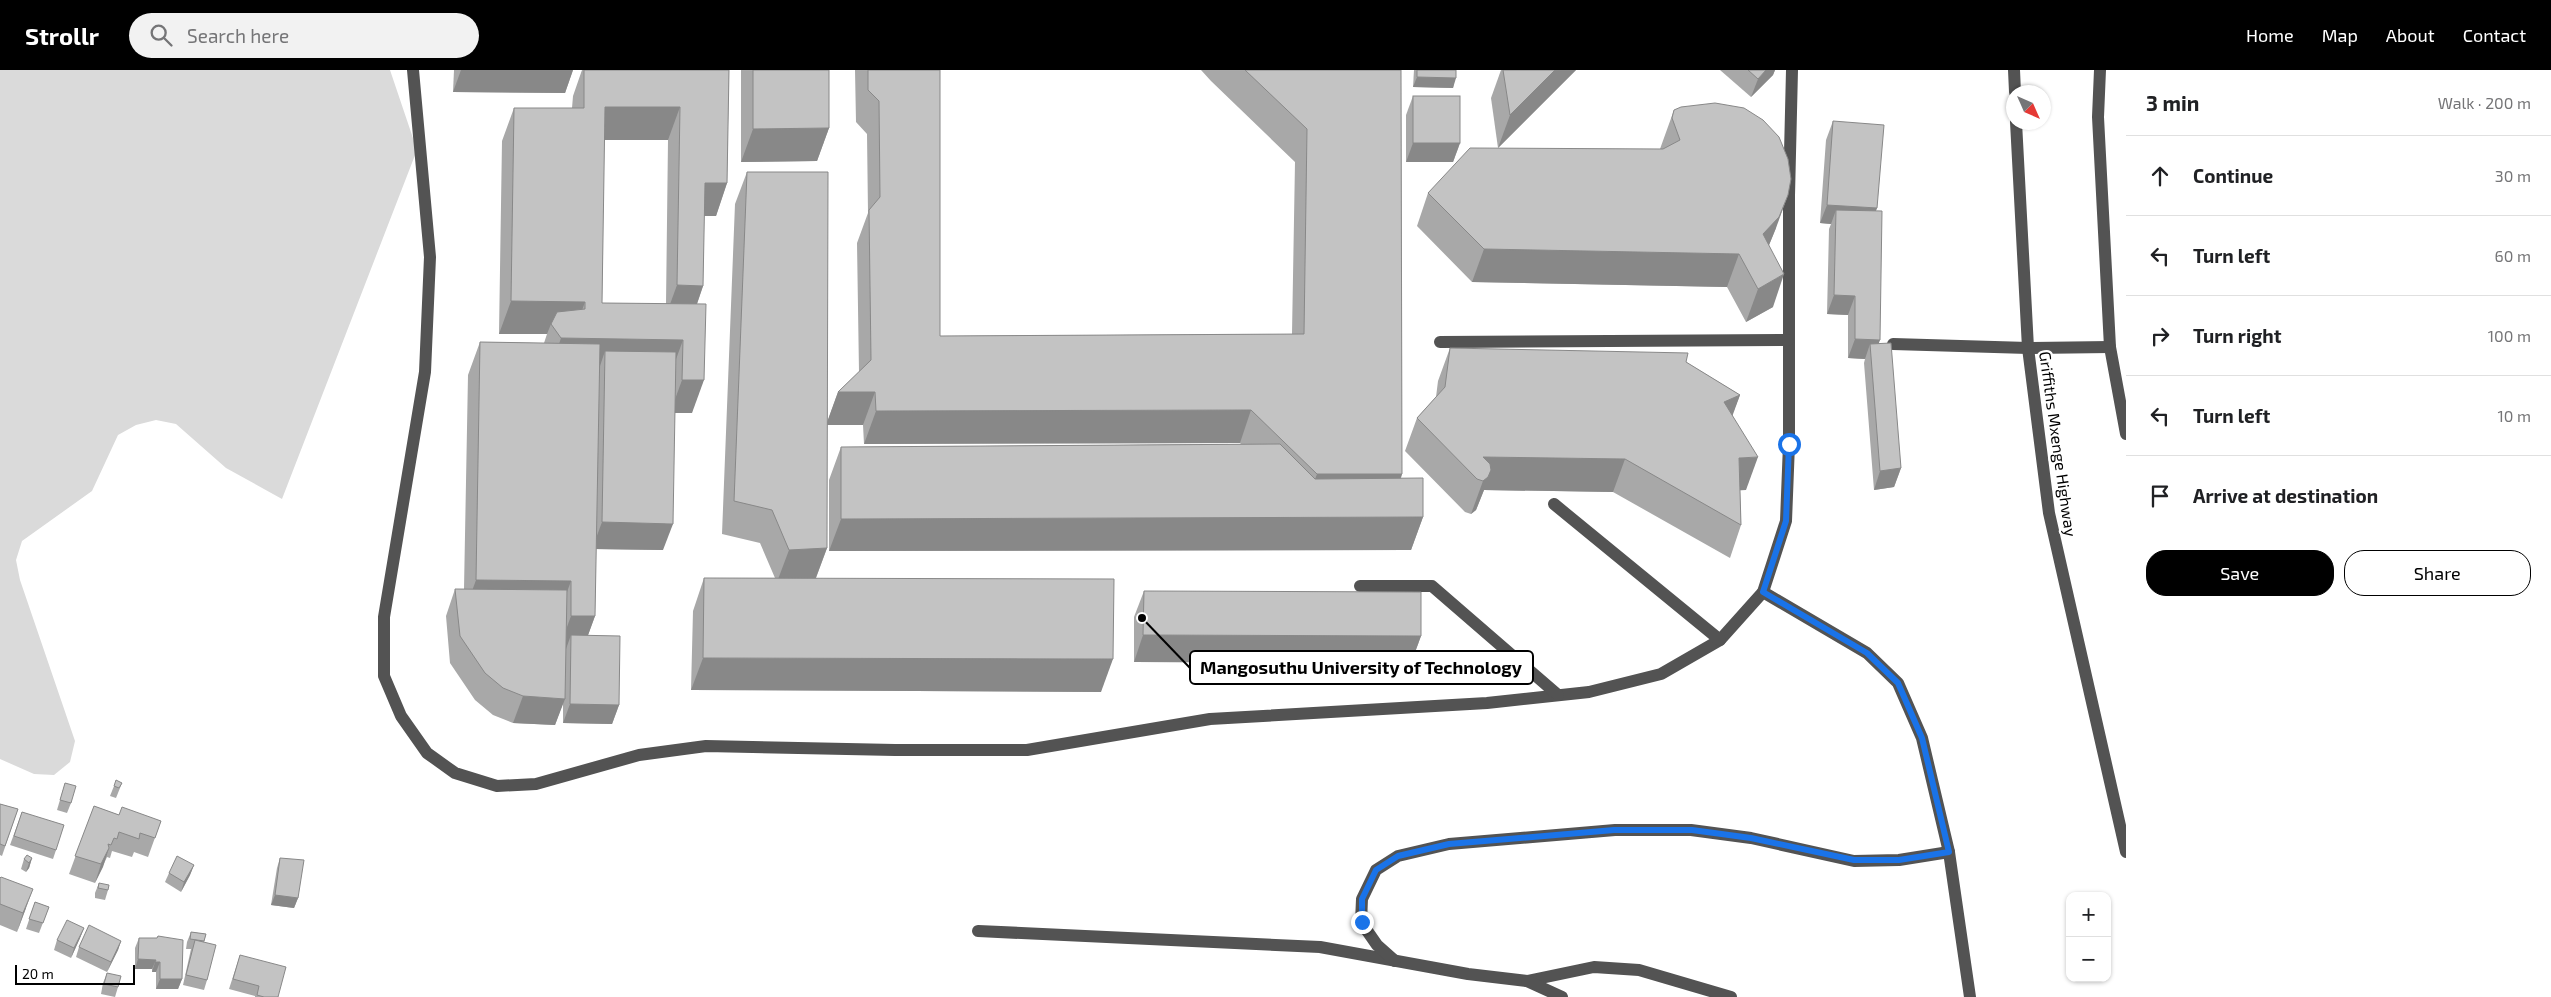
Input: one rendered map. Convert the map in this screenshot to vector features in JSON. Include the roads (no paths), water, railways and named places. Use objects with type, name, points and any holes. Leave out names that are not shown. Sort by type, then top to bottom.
[{"type":"street","points":[[413,70],[430,257],[425,372],[384,617],[384,676],[401,716],[427,753],[455,774],[497,786],[536,784],[639,755],[706,746],[895,750],[1027,750],[1210,719],[1487,703],[1589,692],[1662,674],[1720,640],[1763,592],[1786,521],[1789,444],[1788,340],[1792,70]]},
{"type":"street","points":[[2014,70],[2015,85]]},
{"type":"street","points":[[2100,70],[2098,117],[2110,347],[2126,434]]},
{"type":"street","name":"Griffiths Mxenge Highway","points":[[2016,130],[2028,348],[2049,513],[2126,852]]},
{"type":"street","points":[[1440,342],[1788,340]]},
{"type":"street","points":[[1893,344],[2028,348],[2110,347]]},
{"type":"street","points":[[1554,504],[1720,640]]},
{"type":"street","points":[[1360,586],[1432,586],[1558,695]]},
{"type":"street","points":[[1763,592],[1867,653],[1898,683],[1922,738],[1949,852],[1970,997]]},
{"type":"street","points":[[1397,962],[1377,945],[1362,922],[1362,899],[1376,870],[1398,856],[1449,844],[1614,830],[1692,830],[1751,838],[1854,860],[1899,860],[1949,852]]},
{"type":"street","points":[[978,931],[1320,946],[1397,962],[1468,974],[1527,981],[1562,997]]},
{"type":"street","points":[[1527,981],[1594,967],[1639,970],[1731,997]]},
{"type":"place","name":"Mangosuthu University of Technology","points":[[1142,618]]}]
